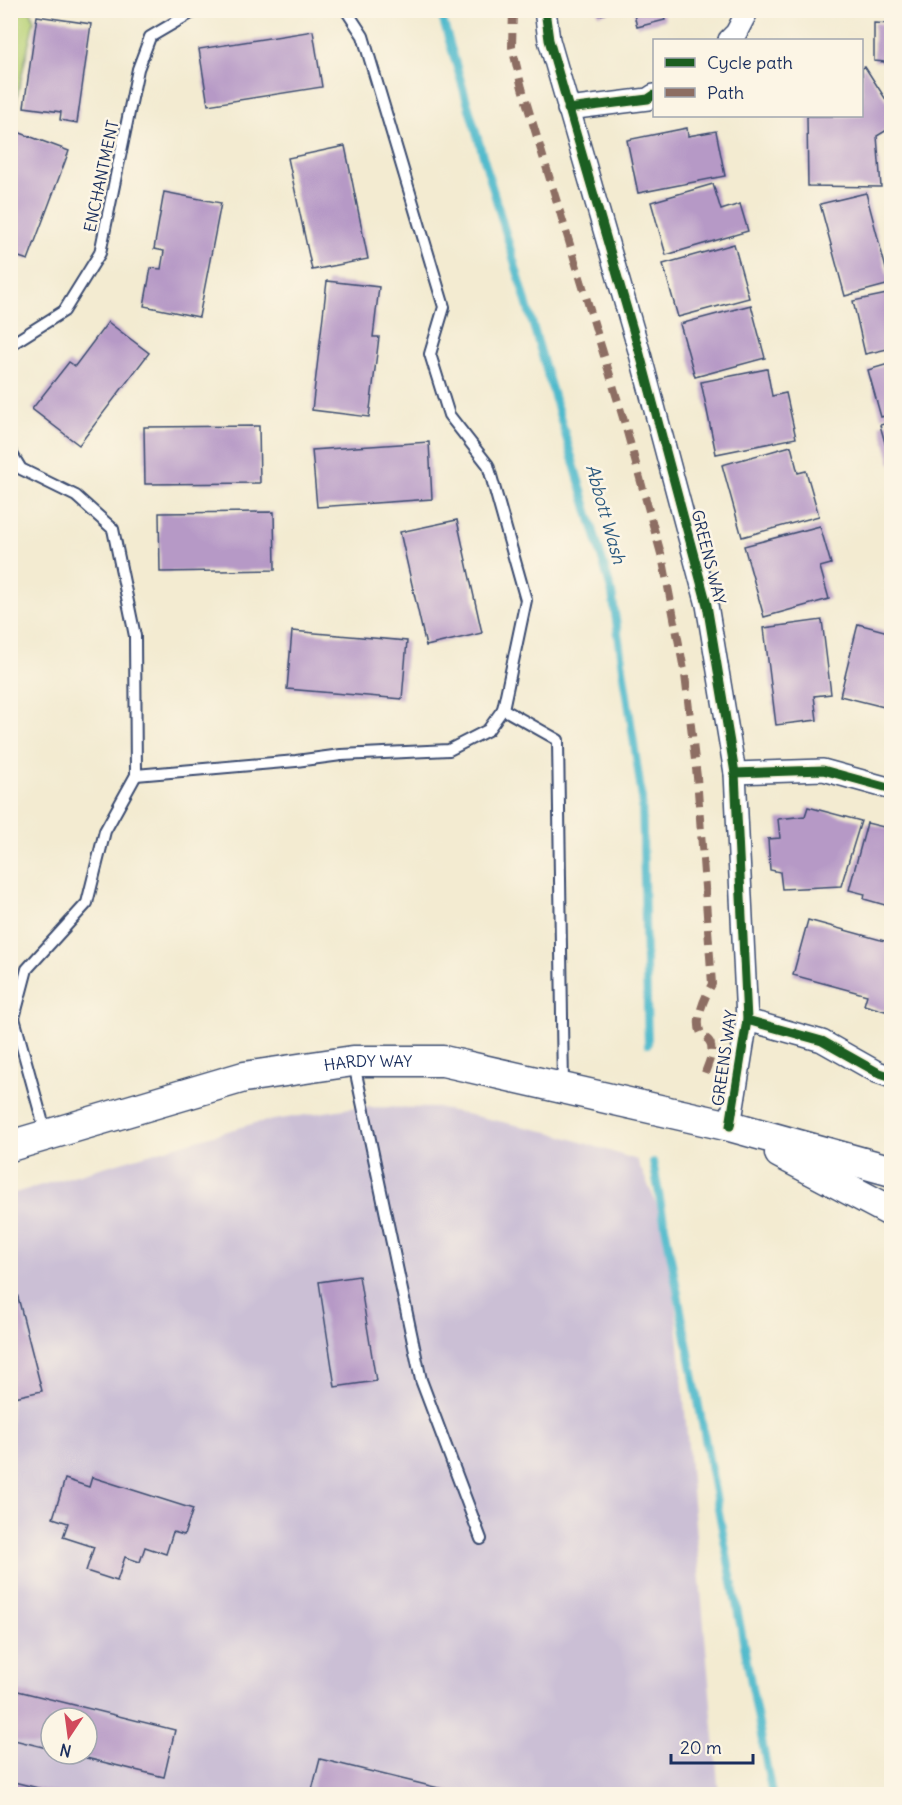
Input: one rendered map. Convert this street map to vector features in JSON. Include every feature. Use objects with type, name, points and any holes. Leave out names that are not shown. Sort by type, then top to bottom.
[{"type":"main road","name":"HARDY WAY","points":[[10,1146],[244,1077],[353,1061],[443,1061],[730,1126],[891,1171]]},
{"type":"main road","name":"HARDY WAY","points":[[730,1126],[891,1212]]},
{"type":"street","name":"GREENS WAY","points":[[545,10],[549,40],[567,109],[640,354],[707,605],[735,773],[747,1020],[730,1126]]},
{"type":"street","points":[[730,39],[736,33],[748,10]]},
{"type":"street","points":[[567,109],[648,99],[653,96]]},
{"type":"street","points":[[735,773],[822,770],[891,789]]},
{"type":"street","points":[[747,1020],[822,1041],[877,1072],[891,1077]]},
{"type":"lane","name":"ENCHANTMENT","points":[[10,345],[64,311],[100,253],[138,69],[150,38],[191,14],[204,10]]},
{"type":"lane","points":[[136,775],[296,761],[341,754],[449,750],[488,730],[503,709],[526,600],[488,465],[449,415],[430,354],[444,308],[363,36],[346,10]]},
{"type":"lane","points":[[10,451],[21,469],[76,496],[113,529],[135,636],[136,775],[105,831],[87,903],[27,969],[14,1018],[46,1135]]},
{"type":"lane","points":[[503,709],[558,740],[563,1088]]},
{"type":"lane","points":[[353,1061],[421,1380],[481,1539]]},
{"type":"shaded area","points":[[357,1107],[438,1108],[553,1133],[637,1160],[669,1232],[719,1794],[11,1794],[11,1194],[255,1123]]},
{"type":"green space","points":[[11,10],[31,11],[34,21],[11,123]]},
{"type":"building","points":[[597,10],[614,10],[614,11],[599,15]]},
{"type":"building","points":[[633,10],[662,10],[665,20],[637,27]]},
{"type":"building","points":[[37,16],[91,24],[77,123],[60,120],[61,112],[24,107]]},
{"type":"building","points":[[874,23],[892,24],[892,81],[889,81],[885,62],[874,61]]},
{"type":"building","points":[[313,31],[322,87],[208,105],[199,49]]},
{"type":"building","points":[[865,67],[892,109],[892,127],[877,136],[881,187],[808,186],[807,117],[863,117],[863,68]]},
{"type":"building","points":[[687,128],[688,136],[716,131],[725,176],[638,193],[627,140]]},
{"type":"building","points":[[15,131],[69,151],[28,260],[10,254],[10,142]]},
{"type":"building","points":[[345,146],[368,259],[312,270],[288,158]]},
{"type":"building","points":[[713,184],[721,210],[740,204],[748,231],[666,255],[651,202]]},
{"type":"building","points":[[164,192],[221,203],[199,317],[144,306],[151,268],[161,269],[164,251],[154,249]]},
{"type":"building","points":[[866,193],[890,284],[845,296],[820,204]]},
{"type":"building","points":[[734,244],[749,298],[678,317],[663,264]]},
{"type":"building","points":[[327,281],[379,287],[373,337],[379,337],[369,417],[312,410]]},
{"type":"building","points":[[892,293],[892,348],[865,354],[853,301]]},
{"type":"building","points":[[751,305],[765,358],[695,377],[680,324]]},
{"type":"building","points":[[108,322],[149,353],[79,445],[32,409],[69,362],[75,366]]},
{"type":"building","points":[[892,363],[892,414],[881,417],[868,370]]},
{"type":"building","points":[[767,369],[772,396],[786,393],[796,438],[716,454],[701,382]]},
{"type":"building","points":[[892,422],[892,464],[891,464],[880,425]]},
{"type":"building","points":[[259,426],[260,483],[145,484],[144,427]]},
{"type":"building","points":[[429,442],[432,499],[317,507],[312,450]]},
{"type":"building","points":[[791,446],[798,473],[806,471],[819,516],[742,537],[722,465]]},
{"type":"building","points":[[274,512],[275,570],[160,572],[159,513]]},
{"type":"building","points":[[457,520],[482,633],[426,646],[400,532]]},
{"type":"building","points":[[820,526],[831,564],[820,567],[829,599],[764,617],[744,546]]},
{"type":"building","points":[[822,620],[831,694],[814,696],[817,720],[776,725],[764,628]]},
{"type":"building","points":[[858,624],[892,633],[892,709],[840,696]]},
{"type":"building","points":[[292,631],[407,641],[402,699],[287,689]]},
{"type":"building","points":[[808,807],[861,821],[841,886],[782,889],[780,872],[770,870],[768,839],[780,838],[778,819],[805,816]]},
{"type":"building","points":[[867,823],[892,829],[892,907],[864,899],[865,894],[849,890]]},
{"type":"building","points":[[808,920],[892,943],[892,1004],[889,1012],[864,1005],[867,995],[793,975]]},
{"type":"building","points":[[10,1266],[42,1391],[10,1398]]},
{"type":"building","points":[[359,1276],[376,1381],[335,1387],[319,1282]]},
{"type":"building","points":[[92,1477],[193,1509],[184,1535],[173,1532],[166,1554],[145,1547],[140,1562],[125,1557],[117,1581],[86,1571],[94,1547],[63,1537],[68,1523],[53,1518],[65,1479],[89,1487]]},
{"type":"building","points":[[10,1689],[78,1706],[39,1706],[39,1746],[10,1739]]},
{"type":"building","points":[[99,1711],[175,1730],[164,1777],[99,1761]]},
{"type":"building","points":[[320,1759],[463,1794],[311,1794]]},
{"type":"building","points":[[10,1781],[62,1794],[10,1794]]},
{"type":"waterway","name":"Abbott Wash","points":[[440,10],[612,593],[642,798],[648,1044]]},
{"type":"waterway","points":[[653,1162],[772,1794]]},
{"type":"marked path","points":[[513,10],[512,47],[522,88],[624,421],[663,561],[685,675],[697,777],[712,984],[699,1016],[702,1035],[709,1040],[711,1045],[711,1056],[705,1073]]},
{"type":"cycle path","points":[[545,10],[549,40],[640,354],[707,605],[735,773],[747,1020],[730,1126]]},
{"type":"cycle path","points":[[568,109],[648,99],[653,96]]},
{"type":"cycle path","points":[[735,773],[823,770],[892,789]]},
{"type":"cycle path","points":[[747,1020],[822,1041],[877,1072],[892,1077]]}]
